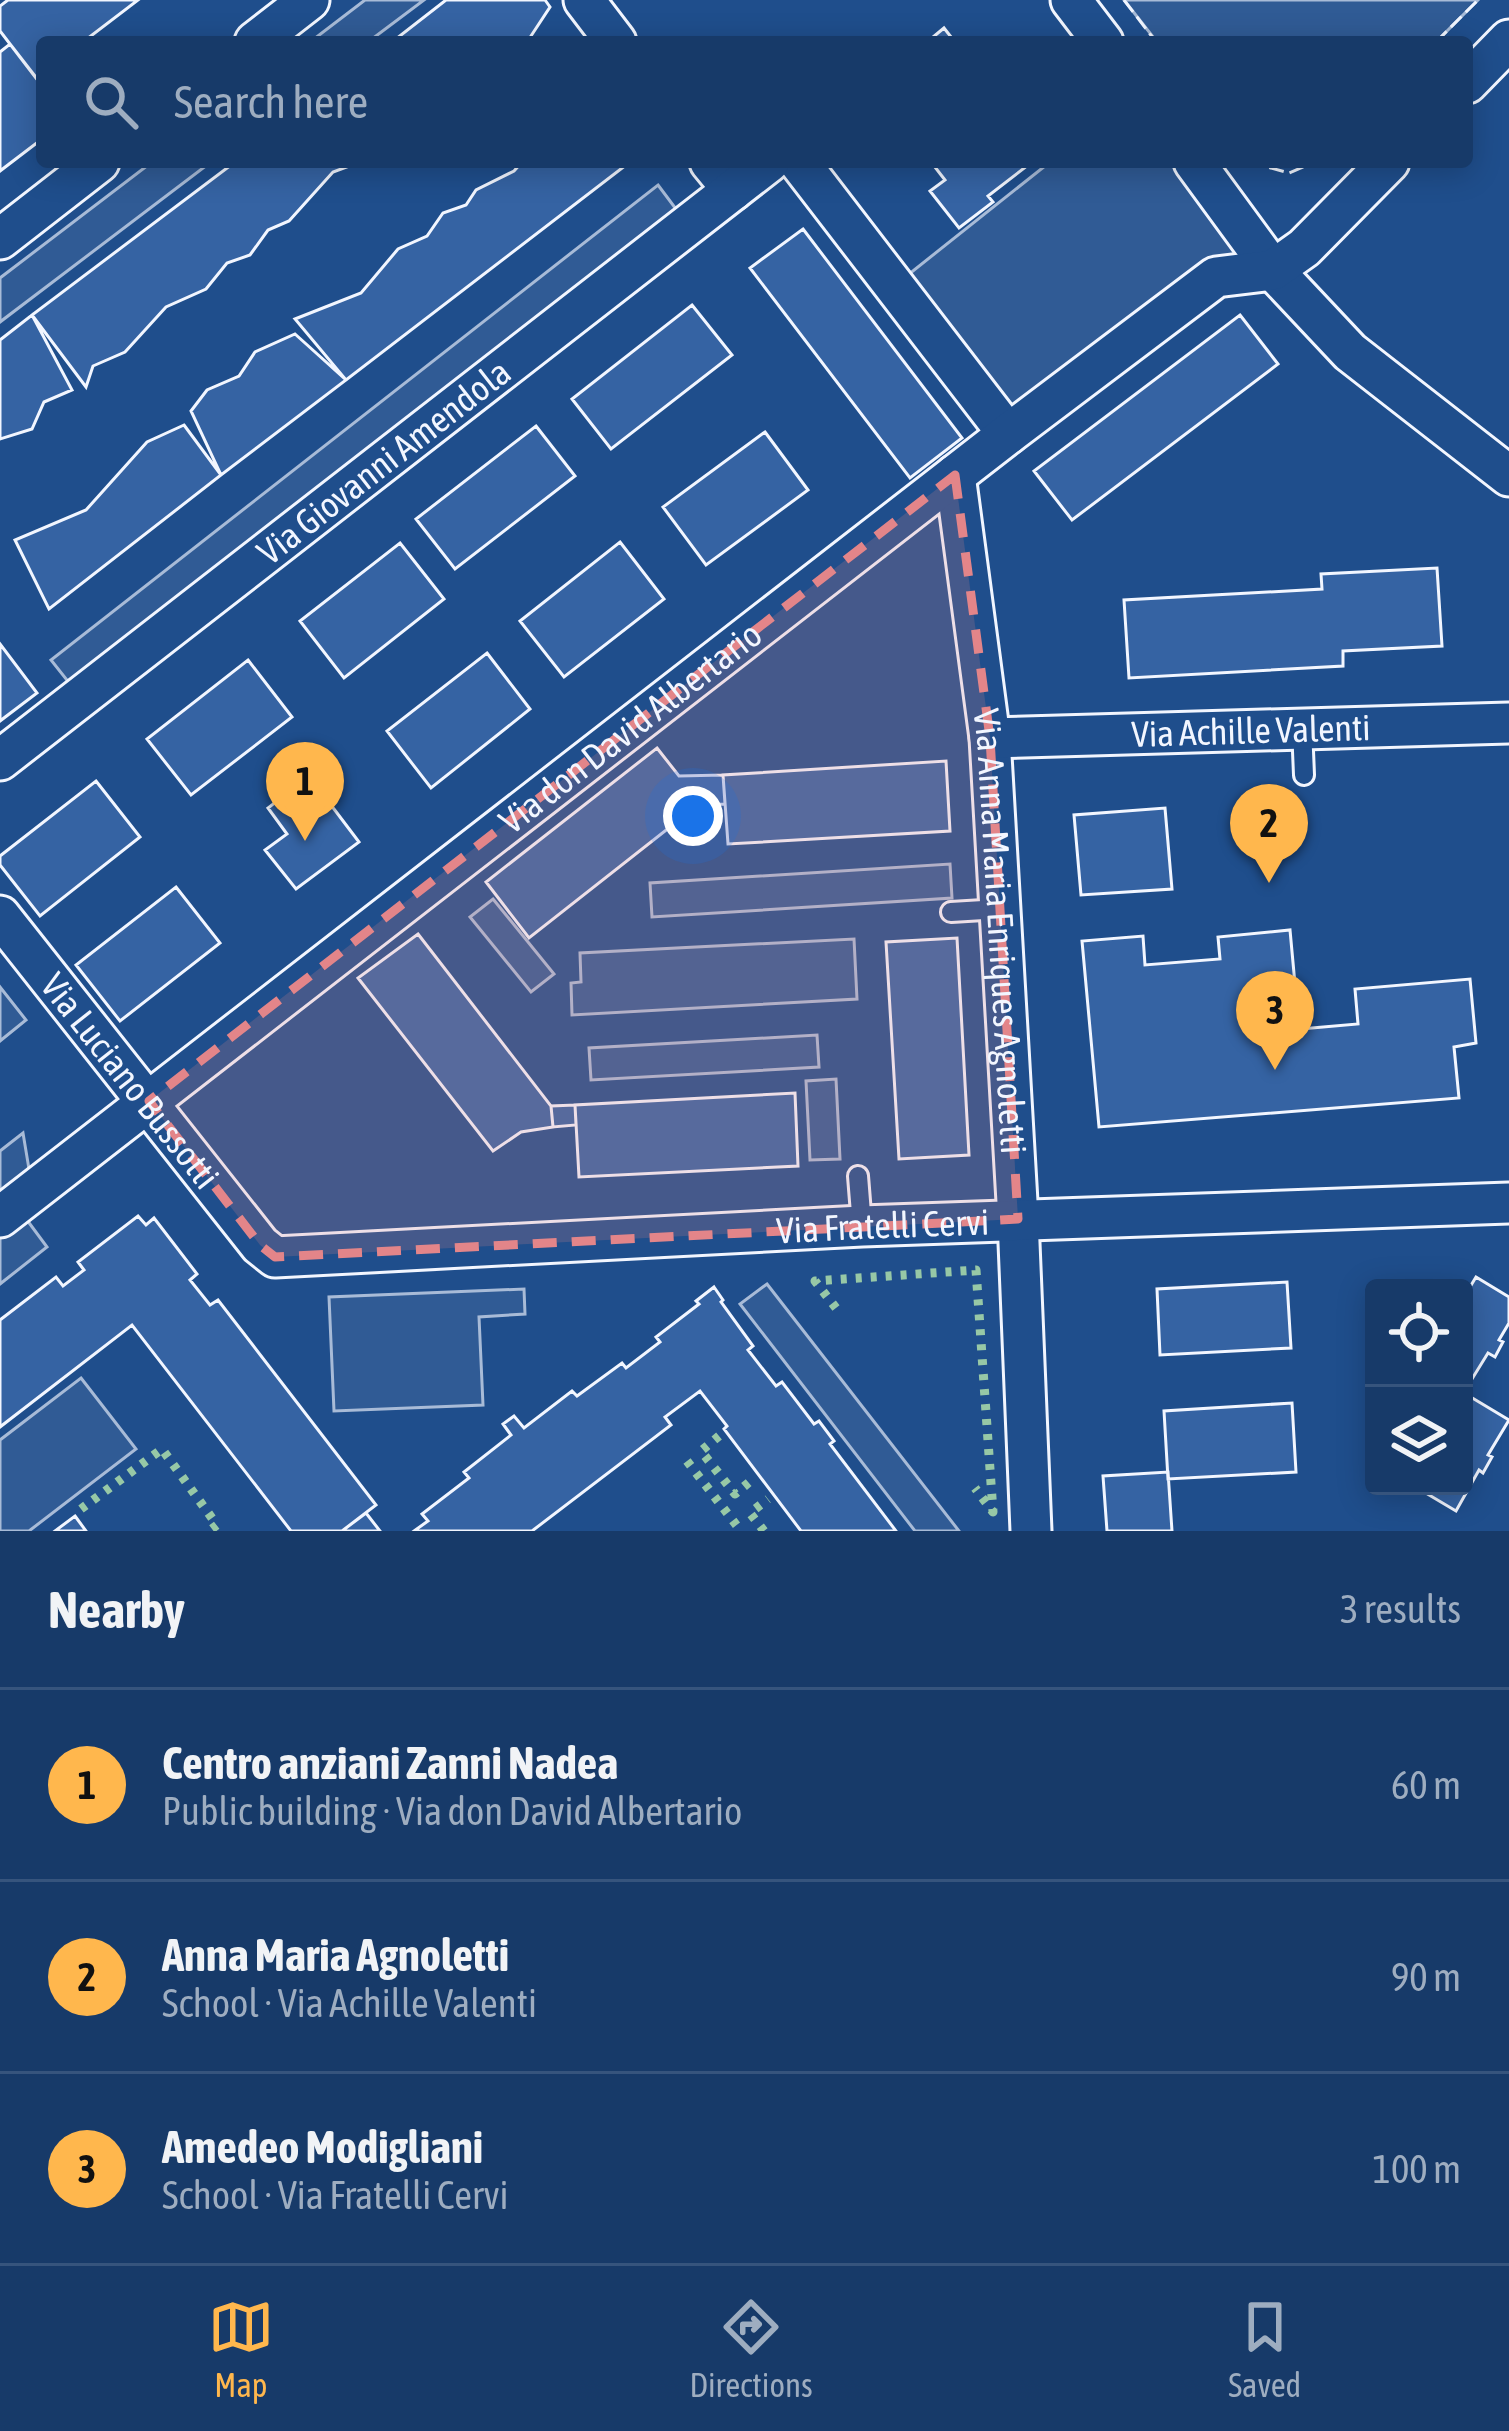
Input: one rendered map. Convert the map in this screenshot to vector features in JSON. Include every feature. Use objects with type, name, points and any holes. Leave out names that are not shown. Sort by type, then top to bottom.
[{"type":"street","points":[[262,36],[309,0]]},
{"type":"street","points":[[584,0],[611,36]]},
{"type":"street","points":[[1071,0],[1098,36]]},
{"type":"street","points":[[1473,76],[1509,40]]},
{"type":"street","points":[[0,239],[91,168]]},
{"type":"street","points":[[804,168],[1008,434]]},
{"type":"street","points":[[1198,168],[1274,271],[1350,352],[1509,476]]},
{"type":"street","points":[[1274,271],[1304,248],[1383,168]]},
{"type":"street","name":"Via Giovanni Amendola","points":[[0,760],[722,176]]},
{"type":"street","name":"Via don David Albertario","points":[[0,1217],[1216,277],[1274,271]]},
{"type":"street","name":"Via Anna Maria Enriques Agnoletti","points":[[956,475],[990,737],[1000,909],[1013,995],[1031,1531]]},
{"type":"street","name":"Via Achille Valenti","points":[[990,737],[1509,723]]},
{"type":"street","name":"Via Luciano Bussotti","points":[[0,916],[260,1245]]},
{"type":"street","name":"Via Fratelli Cervi","points":[[260,1245],[275,1258],[1018,1219],[1509,1203]]},
{"type":"lane","points":[[1302,727],[1304,775]]},
{"type":"lane","points":[[951,912],[1000,909]]},
{"type":"lane","points":[[858,1176],[862,1226]]},
{"type":"highlighted area","points":[[955,475],[990,738],[1018,1219],[275,1257],[260,1245],[149,1101]]},
{"type":"shaded area","points":[[365,0],[424,0],[376,36],[318,36]]},
{"type":"shaded area","points":[[1124,0],[1478,0],[1442,36],[1152,36]]},
{"type":"shaded area","points":[[144,168],[203,168],[0,322],[0,278]]},
{"type":"shaded area","points":[[1042,168],[1198,168],[1273,270],[1216,277],[1008,434],[894,286]]},
{"type":"shaded area","points":[[658,185],[676,209],[70,684],[51,660]]},
{"type":"shaded area","points":[[950,864],[952,898],[652,917],[650,883]]},
{"type":"shaded area","points":[[493,899],[554,974],[531,992],[470,917]]},
{"type":"shaded area","points":[[854,939],[857,999],[572,1015],[571,983],[581,982],[580,953]]},
{"type":"shaded area","points":[[0,987],[26,1020],[0,1041]]},
{"type":"shaded area","points":[[817,1035],[819,1067],[591,1080],[589,1048]]},
{"type":"shaded area","points":[[836,1079],[840,1159],[810,1160],[806,1081]]},
{"type":"shaded area","points":[[23,1133],[29,1169],[0,1192],[0,1151]]},
{"type":"shaded area","points":[[24,1216],[47,1247],[0,1284],[0,1235]]},
{"type":"shaded area","points":[[767,1284],[959,1531],[915,1531],[740,1304]]},
{"type":"shaded area","points":[[524,1289],[525,1314],[479,1317],[483,1405],[334,1411],[329,1297]]},
{"type":"shaded area","points":[[81,1378],[136,1449],[29,1531],[0,1531],[0,1440]]},
{"type":"building","points":[[8,0],[138,0],[91,36],[36,36],[36,78],[0,31],[0,6]]},
{"type":"building","points":[[446,0],[545,0],[550,7],[531,36],[400,36]]},
{"type":"building","points":[[10,44],[36,77],[36,144],[0,171],[0,52]]},
{"type":"building","points":[[227,168],[344,168],[333,172],[289,221],[268,230],[250,255],[227,263],[206,289],[166,307],[125,352],[93,366],[86,387],[32,315]]},
{"type":"building","points":[[622,168],[346,380],[295,319],[361,293],[398,249],[427,236],[443,213],[466,205],[476,190],[514,171]]},
{"type":"building","points":[[936,168],[1024,168],[988,196],[993,202],[959,228],[930,191],[945,180]]},
{"type":"building","points":[[803,229],[962,438],[910,478],[750,268]]},
{"type":"building","points":[[692,305],[732,355],[611,449],[572,399]]},
{"type":"building","points":[[32,315],[72,390],[44,402],[32,429],[0,439],[0,340]]},
{"type":"building","points":[[1240,315],[1278,364],[1072,520],[1034,471]]},
{"type":"building","points":[[295,334],[346,380],[221,475],[191,411],[207,390],[239,376],[255,352]]},
{"type":"building","points":[[184,425],[221,475],[49,609],[15,540],[86,510],[147,442]]},
{"type":"building","points":[[536,426],[575,476],[455,569],[416,519]]},
{"type":"building","points":[[765,432],[808,490],[706,565],[663,507]]},
{"type":"building","points":[[620,542],[664,599],[564,677],[520,621]]},
{"type":"building","points":[[400,543],[444,599],[344,678],[300,621]]},
{"type":"building","points":[[1437,568],[1442,646],[1343,651],[1343,666],[1129,678],[1124,600],[1322,589],[1321,574]]},
{"type":"building","points":[[0,644],[37,693],[0,721]]},
{"type":"building","points":[[487,653],[530,709],[431,788],[387,731]]},
{"type":"building","points":[[248,660],[292,717],[191,795],[147,739]]},
{"type":"building","points":[[657,748],[679,776],[723,775],[725,804],[698,805],[529,938],[486,882]]},
{"type":"building","points":[[946,761],[950,831],[728,844],[723,775]]},
{"type":"building","points":[[309,776],[359,842],[296,889],[265,850],[287,834],[268,808]]},
{"type":"building","points":[[96,781],[140,837],[40,916],[0,865],[0,856]]},
{"type":"building","points":[[1165,808],[1172,889],[1081,895],[1074,815]]},
{"type":"building","points":[[176,887],[220,943],[120,1021],[76,965]]},
{"type":"building","points":[[1290,930],[1296,995],[1275,997],[1277,1031],[1358,1024],[1355,989],[1470,979],[1476,1043],[1454,1047],[1459,1098],[1099,1127],[1082,941],[1143,936],[1145,965],[1220,959],[1218,937]]},
{"type":"building","points":[[418,934],[551,1106],[553,1127],[521,1132],[493,1151],[358,978]]},
{"type":"building","points":[[957,938],[969,1155],[899,1159],[886,942]]},
{"type":"building","points":[[795,1093],[798,1166],[579,1177],[575,1105]]},
{"type":"building","points":[[575,1105],[576,1125],[553,1127],[551,1106]]},
{"type":"building","points":[[138,1216],[146,1225],[154,1218],[197,1274],[190,1280],[210,1305],[218,1300],[376,1505],[342,1531],[291,1531],[132,1325],[0,1427],[0,1320],[56,1277],[63,1286],[84,1270],[78,1262]]},
{"type":"building","points":[[1476,1277],[1509,1297],[1509,1323],[1495,1357],[1488,1353],[1473,1377]]},
{"type":"building","points":[[1287,1282],[1291,1348],[1160,1355],[1157,1289]]},
{"type":"building","points":[[714,1287],[753,1346],[748,1350],[776,1386],[782,1382],[814,1424],[819,1421],[834,1441],[830,1444],[896,1531],[801,1531],[700,1391],[665,1417],[671,1425],[532,1531],[414,1531],[428,1521],[422,1514],[469,1478],[464,1472],[511,1435],[503,1424],[514,1416],[524,1428],[572,1391],[577,1396],[622,1363],[626,1368],[660,1342],[656,1337]]},
{"type":"building","points":[[1473,1398],[1509,1420],[1483,1473],[1479,1470],[1473,1481]]},
{"type":"building","points":[[1292,1403],[1296,1472],[1168,1479],[1164,1411]]},
{"type":"building","points":[[1168,1472],[1172,1531],[1107,1531],[1103,1476]]},
{"type":"building","points":[[1429,1495],[1465,1495],[1456,1511]]},
{"type":"building","points":[[366,1513],[380,1531],[342,1531]]},
{"type":"building","points":[[75,1516],[86,1531],[55,1531]]},
{"type":"hedge","points":[[836,1308],[815,1281],[976,1270],[993,1512],[975,1488]]},
{"type":"hedge","points":[[719,1436],[701,1451],[735,1494],[753,1479]]},
{"type":"hedge","points":[[81,1509],[162,1449],[217,1525],[209,1531]]},
{"type":"hedge","points":[[687,1461],[741,1531]]},
{"type":"hedge","points":[[764,1531],[750,1513],[768,1499]]},
{"type":"fence","points":[[1124,0],[1151,36]]},
{"type":"fence","points":[[1442,36],[1478,0]]},
{"type":"fence","points":[[1271,168],[1289,173],[1301,168]]},
{"type":"place","name":"Centro anziani Zanni Nadea","points":[[305,841]]},
{"type":"place","name":"Anna Maria Agnoletti","points":[[1269,883]]},
{"type":"place","name":"Amedeo Modigliani","points":[[1275,1070]]}]
